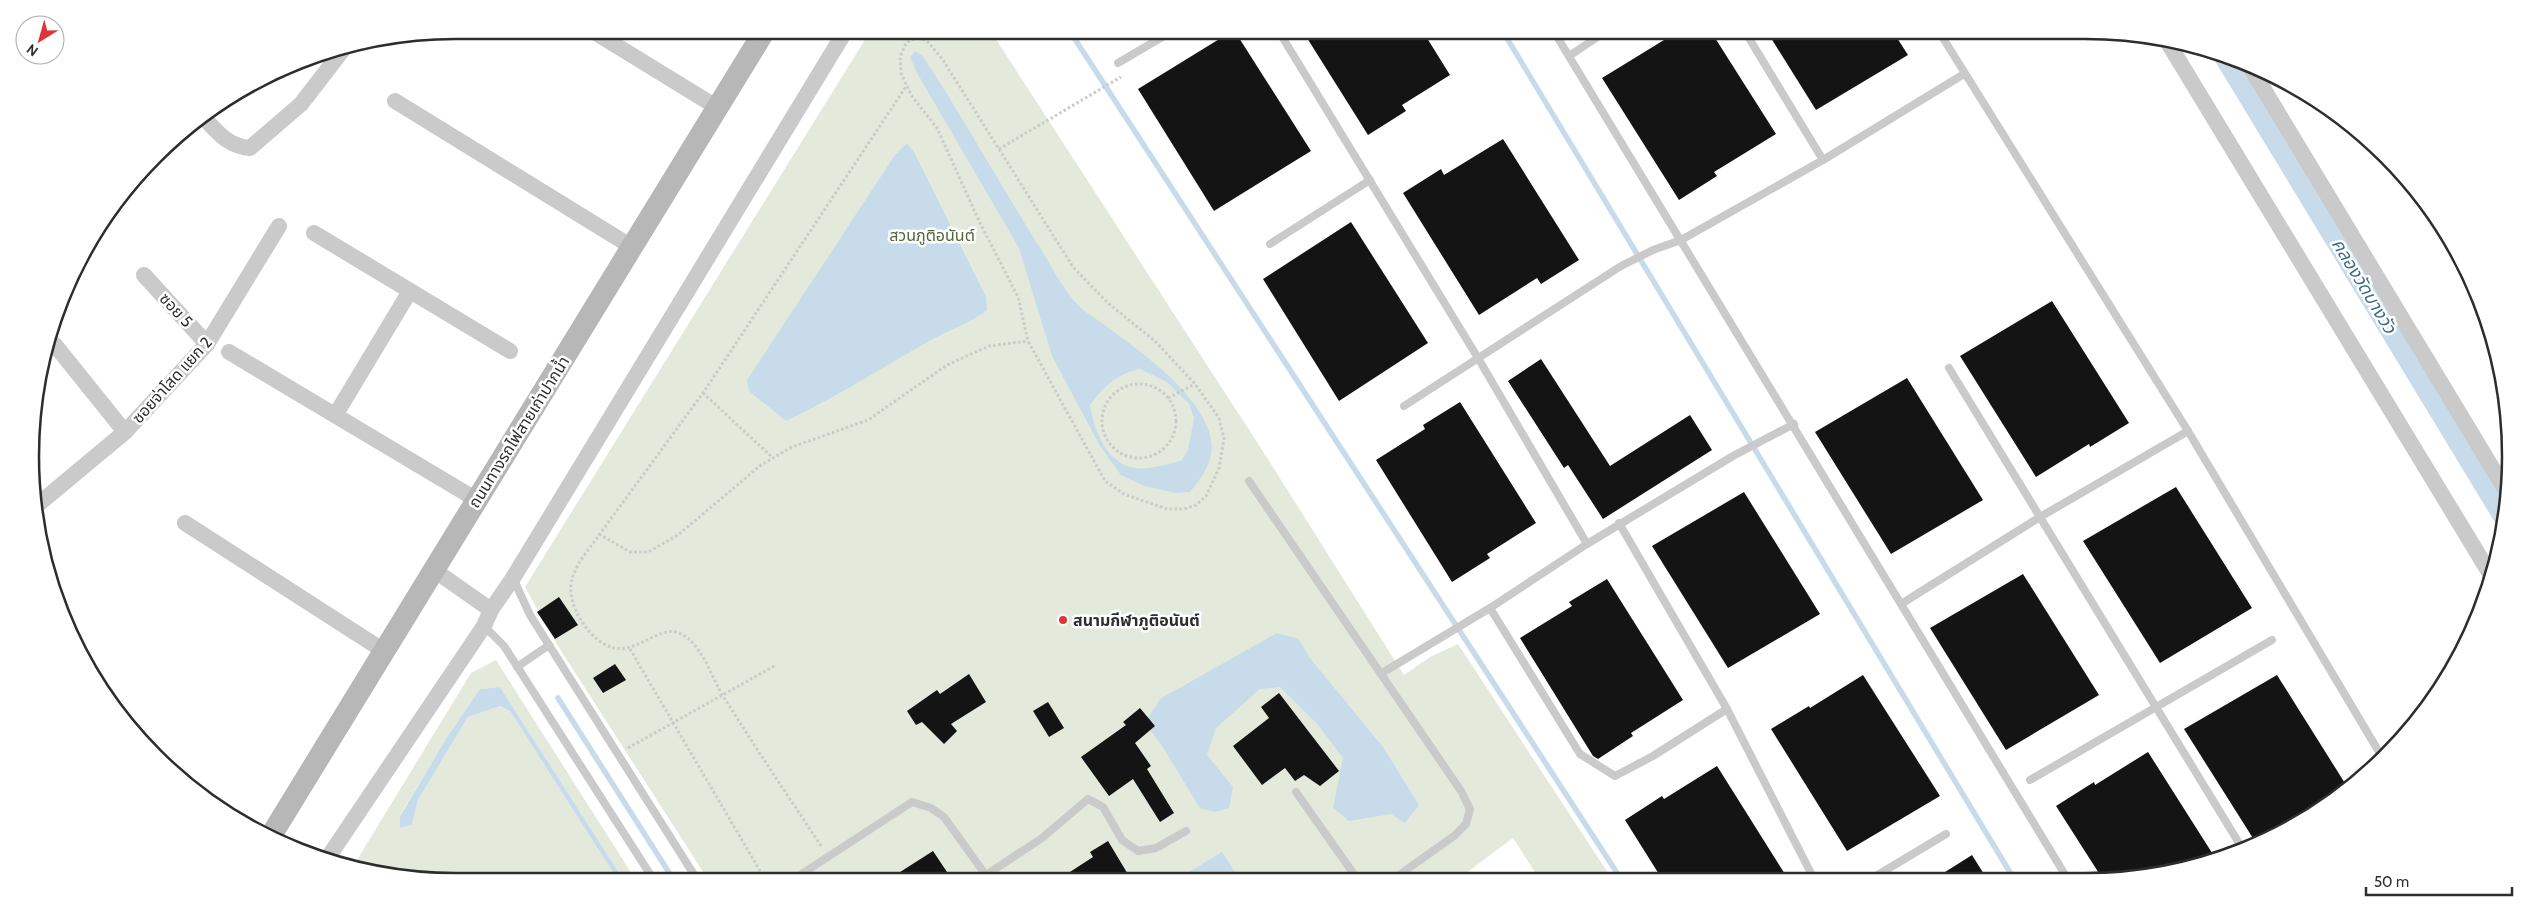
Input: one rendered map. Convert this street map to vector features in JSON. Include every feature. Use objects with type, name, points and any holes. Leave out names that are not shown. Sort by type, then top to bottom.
[{"type":"main road","name":"ถนนทางรถไฟสายเก่าปากน้ำ","points":[[274,831],[760,39]]},
{"type":"street","points":[[606,39],[718,108]]},
{"type":"street","points":[[331,854],[484,626],[491,610],[513,578],[841,39]]},
{"type":"street","points":[[2171,48],[2487,568]]},
{"type":"street","points":[[207,121],[224,139],[237,146],[250,148],[301,104],[329,59]]},
{"type":"street","points":[[2255,76],[2501,482]]},
{"type":"street","points":[[396,101],[632,247]]},
{"type":"street","name":"ซอยจ่าโสด แยก 2","points":[[41,502],[125,432],[207,344],[279,226]]},
{"type":"street","points":[[314,232],[510,351]]},
{"type":"street","name":"ซอย 5","points":[[144,275],[207,344]]},
{"type":"street","points":[[336,414],[410,291]]},
{"type":"street","points":[[55,345],[125,432]]},
{"type":"street","points":[[229,352],[336,414],[477,500]]},
{"type":"street","points":[[185,523],[384,651]]},
{"type":"street","points":[[434,570],[491,610]]},
{"type":"lane","points":[[1118,63],[1159,39]]},
{"type":"lane","points":[[1284,39],[1478,358],[1587,544]]},
{"type":"lane","points":[[1559,39],[1794,424],[2064,873]]},
{"type":"lane","points":[[1569,56],[1594,39]]},
{"type":"lane","points":[[1749,39],[1823,160]]},
{"type":"lane","points":[[1943,39],[2188,431],[2379,752]]},
{"type":"lane","points":[[1404,406],[1621,266],[1653,250],[1681,240],[1823,160],[1964,74]]},
{"type":"lane","points":[[1270,244],[1370,180]]},
{"type":"lane","points":[[1948,368],[2239,843]]},
{"type":"lane","points":[[1382,673],[1490,608],[1619,523],[1771,434],[1794,424]]},
{"type":"lane","points":[[1901,604],[2040,517],[2188,431]]},
{"type":"lane","points":[[1249,481],[1461,790],[1470,809],[1466,824],[1454,836],[1402,873]]},
{"type":"lane","points":[[1619,523],[1727,709],[1811,873]]},
{"type":"lane","points":[[513,578],[530,615],[692,873]]},
{"type":"lane","points":[[1490,608],[1580,754],[1615,776],[1653,756],[1727,709]]},
{"type":"lane","points":[[484,626],[504,646],[649,873]]},
{"type":"lane","points":[[2030,780],[2272,640]]},
{"type":"lane","points":[[517,667],[549,645]]},
{"type":"lane","points":[[1296,792],[1353,873]]},
{"type":"lane","points":[[995,873],[1042,838],[1088,799],[1103,807],[1122,840],[1138,851],[1156,848],[1186,831]]},
{"type":"lane","points":[[804,873],[912,802],[931,808],[944,817],[984,873]]},
{"type":"lane","points":[[1881,873],[1946,834]]},
{"type":"path","points":[[916,39],[906,43],[900,57],[901,72],[911,95],[937,128],[979,221],[1018,297],[1028,341],[1105,480],[1124,494],[1167,509],[1184,509],[1196,505],[1206,496],[1219,468],[1224,439],[1219,418],[1195,384],[1156,342],[1108,304],[1073,268],[943,60],[928,42],[920,39]]},
{"type":"path","points":[[999,148],[1115,81]]},
{"type":"path","points":[[828,857],[722,695],[698,650],[681,634],[666,631],[630,649],[612,648],[597,640],[584,626],[574,607],[571,580],[580,561],[703,392],[907,85]]},
{"type":"path","points":[[599,534],[630,552],[648,552],[678,535],[761,465],[792,447],[868,420],[955,362],[989,346],[1028,341]]},
{"type":"path","points":[[1168,398],[1195,384]]},
{"type":"path","points":[[1142,385],[1159,390],[1168,398],[1174,409],[1176,421],[1174,433],[1168,444],[1158,452],[1147,457],[1123,454],[1113,447],[1106,437],[1102,425],[1103,412],[1107,402],[1115,393],[1125,387],[1142,385]]},
{"type":"path","points":[[703,392],[773,458]]},
{"type":"path","points":[[630,649],[761,873]]},
{"type":"path","points":[[618,754],[776,665]]},
{"type":"green space","name":"สวนภูติอนันต์","points":[[865,39],[996,39],[1264,453],[1404,675],[1430,657],[1458,644],[1608,873],[1536,873],[1513,838],[1466,873],[704,873],[558,646],[525,587]]},
{"type":"green space","points":[[496,660],[631,873],[619,873],[500,687],[480,689],[447,737],[400,815],[400,828],[412,825],[418,800],[468,717],[500,706],[510,711],[613,873],[429,872],[402,870],[356,861],[471,673]]},
{"type":"water","points":[[915,51],[922,55],[1055,274],[1076,303],[1169,376],[1200,413],[1210,435],[1211,454],[1209,463],[1190,492],[1176,493],[1144,486],[1121,475],[1100,446],[1052,356],[1019,248],[917,73],[910,57]],"holes":[[[1140,369],[1167,382],[1189,404],[1194,418],[1188,450],[1181,461],[1146,468],[1135,468],[1116,460],[1109,453],[1098,434],[1090,405],[1100,392],[1112,382],[1132,371]]]},
{"type":"water","points":[[907,143],[914,152],[986,297],[987,310],[824,402],[786,421],[749,391],[747,380],[895,155]]},
{"type":"water","points":[[1277,633],[1299,639],[1309,657],[1383,747],[1419,805],[1405,823],[1391,814],[1349,821],[1333,808],[1343,758],[1318,725],[1280,687],[1260,689],[1216,728],[1207,755],[1233,787],[1229,808],[1215,812],[1200,808],[1162,746],[1145,723],[1160,699]]},
{"type":"water","points":[[500,687],[619,873],[613,873],[510,711],[500,706],[468,717],[418,800],[412,825],[400,828],[400,816],[447,737],[480,689]]},
{"type":"water","points":[[1222,852],[1236,873],[1188,873]]},
{"type":"building","points":[[1219,39],[1240,39],[1311,151],[1214,211],[1138,89]]},
{"type":"building","points":[[1308,39],[1428,39],[1450,75],[1402,105],[1406,111],[1368,135]]},
{"type":"building","points":[[1716,39],[1776,134],[1714,172],[1717,176],[1679,200],[1602,78],[1664,40]]},
{"type":"building","points":[[1772,39],[1898,39],[1908,55],[1816,110]]},
{"type":"building","points":[[1503,139],[1579,260],[1541,284],[1537,278],[1479,315],[1403,193],[1441,169],[1444,175]]},
{"type":"building","points":[[1351,222],[1428,343],[1339,401],[1263,279]]},
{"type":"building","points":[[2052,301],[2129,423],[2090,447],[2089,444],[2036,477],[1960,356]]},
{"type":"building","points":[[1541,359],[1610,466],[1690,415],[1712,450],[1603,519],[1568,465],[1564,468],[1508,381]]},
{"type":"building","points":[[1907,378],[1983,500],[1891,554],[1815,432]]},
{"type":"building","points":[[1460,402],[1536,523],[1487,554],[1490,558],[1452,582],[1376,460],[1425,429],[1423,425]]},
{"type":"building","points":[[2176,487],[2252,608],[2160,663],[2083,541]]},
{"type":"building","points":[[1744,492],[1820,614],[1728,668],[1652,546]]},
{"type":"building","points":[[2023,574],[2099,695],[2006,750],[1930,628]]},
{"type":"building","points":[[1607,579],[1683,700],[1631,733],[1633,736],[1598,759],[1593,756],[1520,638],[1572,606],[1569,602]]},
{"type":"building","points":[[559,597],[578,625],[555,639],[537,612]]},
{"type":"building","points":[[615,664],[626,680],[603,693],[593,678]]},
{"type":"building","points":[[969,674],[986,702],[951,724],[957,731],[944,744],[922,722],[916,725],[907,711],[937,690],[940,694]]},
{"type":"building","points":[[1863,675],[1940,796],[1847,851],[1771,729],[1809,706],[1810,708]]},
{"type":"building","points":[[2277,675],[2345,783],[2294,817],[2253,838],[2184,729]]},
{"type":"building","points":[[1279,693],[1339,771],[1320,786],[1304,775],[1295,781],[1285,768],[1262,785],[1233,746],[1269,718],[1261,707]]},
{"type":"building","points":[[1048,702],[1064,728],[1049,737],[1033,711]]},
{"type":"building","points":[[1140,708],[1155,726],[1135,743],[1151,766],[1147,769],[1174,813],[1160,822],[1133,779],[1109,796],[1081,757],[1126,725],[1123,722]]},
{"type":"building","points":[[2148,752],[2212,853],[2139,870],[2098,873],[2056,806],[2094,782],[2095,785]]},
{"type":"building","points":[[1717,766],[1784,873],[1658,873],[1625,820],[1662,796],[1664,799]]},
{"type":"building","points":[[1108,841],[1127,873],[1068,873],[1093,857],[1090,852]]},
{"type":"building","points":[[933,851],[948,873],[899,873]]},
{"type":"building","points":[[1972,855],[1983,873],[1944,873]]},
{"type":"waterway","points":[[1075,39],[1617,873]]},
{"type":"waterway","points":[[1507,39],[2010,873]]},
{"type":"waterway","name":"คลองวัดบางวัว","points":[[2229,65],[2499,510]]},
{"type":"waterway","points":[[558,698],[669,873]]},
{"type":"place","name":"สนามกีฬาภูติอนันต์","points":[[1063,620]]}]
